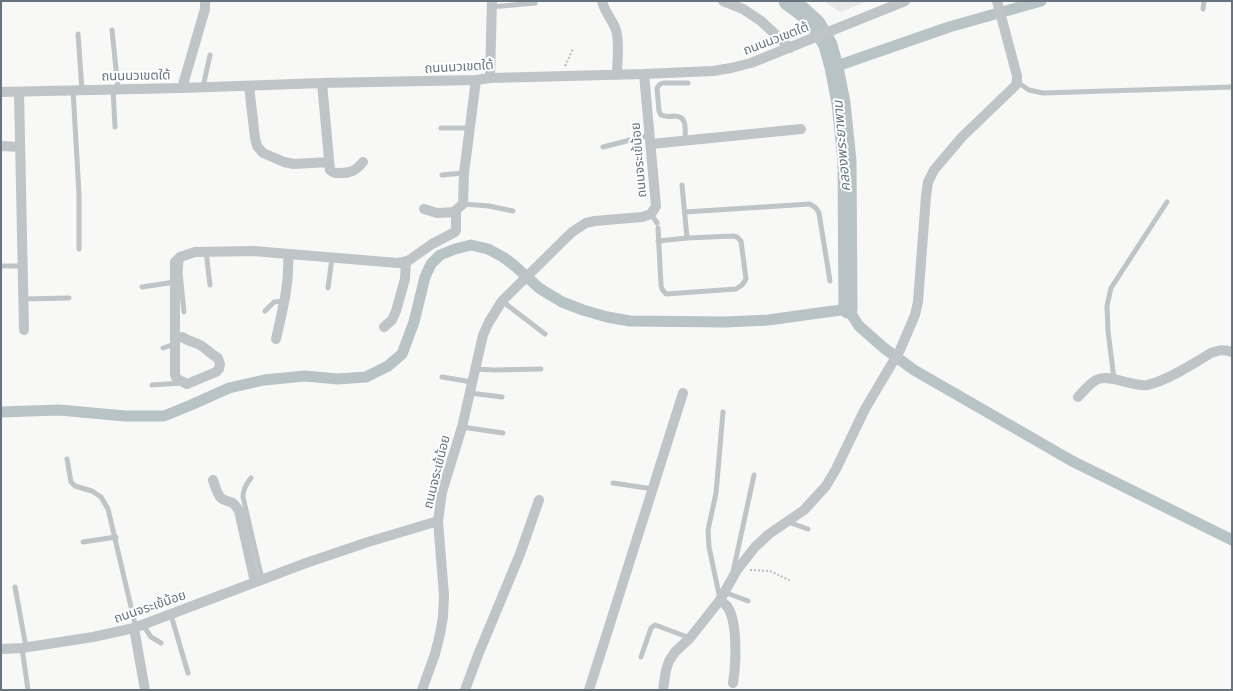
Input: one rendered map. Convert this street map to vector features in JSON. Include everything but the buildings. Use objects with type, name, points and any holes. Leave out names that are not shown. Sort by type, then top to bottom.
[{"type":"street","points":[[182,88],[205,9],[205,1]]},
{"type":"street","points":[[602,1],[603,6],[616,31],[618,74]]},
{"type":"street","points":[[723,1],[743,9],[794,46]]},
{"type":"street","name":"ถนนนวเขตใต้","points":[[1,92],[476,80],[490,78],[713,71],[751,63],[906,1]]},
{"type":"street","points":[[663,690],[669,661],[675,652],[690,638],[722,596],[734,573],[755,547],[769,534],[804,510],[826,486],[836,469],[865,409],[900,350],[915,315],[918,302],[928,182],[934,170],[962,137],[1015,86],[1017,82],[1017,76],[997,1]]},
{"type":"street","points":[[490,78],[492,4]]},
{"type":"street","name":"ถนนจระเข้น้อย","points":[[1,649],[24,648],[93,638],[138,627],[172,615],[258,580],[356,546],[438,521],[442,492],[462,427],[483,335],[502,301],[572,232],[586,223],[642,217],[651,214],[656,206],[644,74]]},
{"type":"street","points":[[175,342],[182,337],[188,341],[200,345],[218,358],[220,369],[187,384],[183,383],[175,375],[175,342],[175,282],[175,262],[176,259],[183,256],[195,252],[206,251],[252,251],[398,263],[413,258],[432,244],[455,232],[456,210],[463,204],[464,173],[476,80]]},
{"type":"street","points":[[322,83],[330,170],[335,173],[348,173],[358,168],[363,162]]},
{"type":"street","points":[[249,86],[255,138],[257,146],[263,153],[284,162],[294,164],[329,162]]},
{"type":"street","points":[[19,92],[24,330]]},
{"type":"street","points":[[650,139],[685,140],[801,129]]},
{"type":"street","points":[[1,146],[20,146]]},
{"type":"street","points":[[424,209],[438,213],[456,212]]},
{"type":"street","points":[[276,339],[289,267],[288,254]]},
{"type":"street","points":[[384,327],[392,320],[396,311],[405,279],[406,261]]},
{"type":"street","points":[[1078,398],[1096,380],[1107,378],[1135,385],[1156,383],[1211,353],[1220,350],[1232,352]]},
{"type":"street","points":[[589,690],[683,393]]},
{"type":"street","points":[[213,480],[220,497],[232,502],[239,511],[258,580]]},
{"type":"street","points":[[465,690],[520,554],[539,500]]},
{"type":"street","points":[[422,690],[435,654],[443,617],[444,595],[438,521]]},
{"type":"street","points":[[722,596],[730,613],[732,623],[736,658],[733,683]]},
{"type":"street","points":[[138,627],[145,690]]},
{"type":"lane","points":[[492,4],[535,3]]},
{"type":"lane","points":[[112,30],[115,127]]},
{"type":"lane","points":[[78,34],[77,90],[79,249]]},
{"type":"lane","points":[[203,87],[210,55]]},
{"type":"lane","points":[[1017,82],[1029,90],[1043,93],[1232,87]]},
{"type":"lane","points":[[685,140],[685,123],[683,118],[680,116],[666,117],[661,115],[659,110],[657,88],[663,83],[688,83]]},
{"type":"lane","points":[[441,128],[470,128]]},
{"type":"lane","points":[[603,146],[650,139]]},
{"type":"lane","points":[[442,176],[464,173]]},
{"type":"lane","points":[[682,185],[687,238]]},
{"type":"lane","points":[[1114,379],[1108,331],[1107,306],[1111,288],[1167,202]]},
{"type":"lane","points":[[463,204],[489,206],[513,211]]},
{"type":"lane","points":[[685,212],[810,204],[816,208],[819,213],[830,281]]},
{"type":"lane","points":[[651,214],[657,226],[658,241],[661,285],[666,294],[736,289],[742,285],[746,279],[742,241],[737,237],[687,238],[658,241]]},
{"type":"lane","points":[[206,251],[210,285]]},
{"type":"lane","points":[[183,256],[180,269],[184,312]]},
{"type":"lane","points":[[328,288],[332,258]]},
{"type":"lane","points":[[1,266],[22,266]]},
{"type":"lane","points":[[142,287],[175,282]]},
{"type":"lane","points":[[23,299],[69,298]]},
{"type":"lane","points":[[265,311],[274,302],[284,301]]},
{"type":"lane","points":[[502,301],[545,334]]},
{"type":"lane","points":[[163,348],[175,342]]},
{"type":"lane","points":[[476,369],[541,369]]},
{"type":"lane","points":[[442,377],[472,382]]},
{"type":"lane","points":[[152,385],[183,383]]},
{"type":"lane","points":[[470,394],[502,397]]},
{"type":"lane","points":[[723,412],[716,493],[708,530],[709,547],[722,596],[748,601]]},
{"type":"lane","points":[[462,427],[503,433]]},
{"type":"lane","points":[[67,459],[71,482],[75,486],[92,491],[101,497],[108,509],[138,627],[161,643]]},
{"type":"lane","points":[[734,573],[754,475]]},
{"type":"lane","points":[[251,478],[243,491],[243,497],[258,580]]},
{"type":"lane","points":[[613,483],[653,489]]},
{"type":"lane","points":[[787,522],[808,530]]},
{"type":"lane","points":[[83,542],[116,537]]},
{"type":"lane","points":[[15,587],[24,648],[28,690]]},
{"type":"lane","points":[[172,615],[188,673]]},
{"type":"lane","points":[[641,656],[651,628],[654,626],[658,626],[690,638]]},
{"type":"path","points":[[560,76],[573,49]]},
{"type":"path","points":[[734,573],[770,571],[790,581]]},
{"type":"shaded area","points":[[824,1],[868,1],[840,12]]},
{"type":"waterway","name":"คลองพระยาพาน","points":[[788,1],[816,24],[828,45],[834,67],[841,103],[847,161],[848,309]]},
{"type":"waterway","points":[[834,67],[949,27],[1041,1]]},
{"type":"waterway","points":[[1,412],[59,410],[125,416],[164,416],[229,388],[264,380],[305,376],[338,379],[366,377],[388,366],[402,354],[414,322],[425,277],[431,264],[440,255],[471,245],[488,249],[503,257],[539,288],[562,302],[607,317],[630,321],[726,322],[768,320],[848,309],[859,326],[884,348],[914,370],[1072,461],[1232,540]]}]
